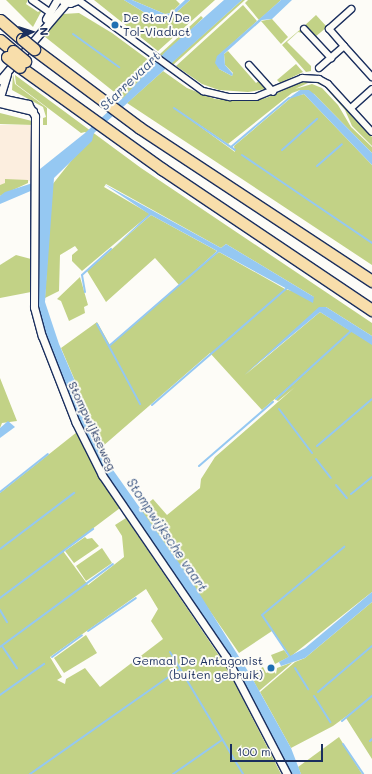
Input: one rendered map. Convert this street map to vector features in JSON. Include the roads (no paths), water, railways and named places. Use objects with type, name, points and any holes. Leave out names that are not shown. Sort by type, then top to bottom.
[{"type":"highway","points":[[0,20],[34,49],[115,110],[372,281]]},
{"type":"highway","points":[[0,40],[7,53],[100,124],[372,310]]},
{"type":"street","points":[[32,0],[50,12]]},
{"type":"street","points":[[39,31],[57,0]]},
{"type":"street","points":[[0,80],[64,2],[78,0],[190,84],[215,95],[250,98],[273,92],[302,78],[314,78],[328,84],[372,132]]},
{"type":"street","points":[[351,9],[329,29],[372,77]]},
{"type":"street","points":[[304,29],[331,58]]},
{"type":"street","points":[[319,68],[344,46]]},
{"type":"street","points":[[249,65],[273,92]]},
{"type":"street","points":[[8,70],[0,97],[25,103],[33,111]]},
{"type":"street","points":[[351,108],[372,89]]},
{"type":"street","points":[[0,103],[33,111]]},
{"type":"street","name":"Stompwijkseweg","points":[[33,111],[37,129],[35,313],[76,423],[102,475],[226,657],[287,774]]},
{"type":"water","points":[[124,0],[132,0],[165,14],[171,13],[185,0],[190,0],[169,19],[147,14]]},
{"type":"water","points":[[224,0],[242,0],[94,133],[92,141],[54,178],[45,302],[59,344],[113,470],[189,577],[251,676],[254,675],[252,678],[291,748],[301,774],[290,774],[228,654],[123,503],[102,468],[80,424],[40,319],[36,282],[40,187],[0,204],[0,196],[5,192],[39,181],[40,169],[85,133],[125,96],[165,52]]},
{"type":"water","points":[[281,0],[292,0],[272,19],[262,20],[224,54],[225,65],[233,74],[232,76],[219,69],[215,63],[217,56]]},
{"type":"water","points":[[300,90],[309,90],[314,94],[372,153],[372,165],[304,94],[286,100]]},
{"type":"water","points":[[104,184],[221,248],[226,244],[314,297],[313,303],[151,215],[111,250],[149,214]]},
{"type":"water","points":[[319,307],[326,307],[372,336],[372,345],[320,312],[244,375]]},
{"type":"water","points":[[8,421],[15,427],[0,438],[0,428]]},
{"type":"water","points":[[372,592],[372,602],[305,658],[281,666],[279,662],[305,648]]},
{"type":"waterway","points":[[73,34],[119,67]]},
{"type":"waterway","points":[[231,147],[289,98]]},
{"type":"waterway","points":[[174,108],[235,150]]},
{"type":"waterway","points":[[282,150],[317,119]]},
{"type":"waterway","points":[[317,166],[342,144]]},
{"type":"waterway","points":[[242,155],[372,243]]},
{"type":"waterway","points":[[85,292],[82,275],[111,249]]},
{"type":"waterway","points":[[109,346],[220,250]]},
{"type":"waterway","points":[[152,405],[287,288]]},
{"type":"waterway","points":[[97,324],[140,404]]},
{"type":"waterway","points":[[276,399],[352,330]]},
{"type":"waterway","points":[[317,446],[372,399]]},
{"type":"waterway","points":[[199,466],[273,402]]},
{"type":"waterway","points":[[279,409],[312,453]]},
{"type":"waterway","points":[[0,492],[48,454]]},
{"type":"waterway","points":[[316,459],[331,478]]},
{"type":"waterway","points":[[351,494],[372,477]]},
{"type":"waterway","points":[[336,485],[347,498]]},
{"type":"waterway","points":[[0,549],[74,493]]},
{"type":"waterway","points":[[0,598],[93,529]]},
{"type":"waterway","points":[[290,657],[262,615],[344,547]]},
{"type":"waterway","points":[[0,647],[113,564]]},
{"type":"waterway","points":[[88,631],[136,598]]},
{"type":"waterway","points":[[0,610],[7,622]]},
{"type":"waterway","points":[[52,657],[82,635]]},
{"type":"waterway","points":[[2,646],[17,668]]},
{"type":"waterway","points":[[318,692],[372,646]]},
{"type":"waterway","points":[[170,652],[243,774]]},
{"type":"waterway","points":[[0,695],[44,664]]},
{"type":"waterway","points":[[295,668],[308,689]]},
{"type":"waterway","points":[[30,774],[180,669]]},
{"type":"waterway","points":[[314,696],[330,722]]},
{"type":"waterway","points":[[342,721],[372,696]]},
{"type":"waterway","points":[[173,774],[222,740]]},
{"type":"waterway","points":[[343,744],[363,774]]},
{"type":"place","name":"De Star/De Tol-Viaduct","points":[[115,25]]},
{"type":"place","name":"Gemaal De Antagonist (buiten gebruik)","points":[[271,668]]},
{"type":"water label","name":"Starrevaart","points":[[130,81]]},
{"type":"water label","name":"Stompwijksche vaart","points":[[167,535]]}]
